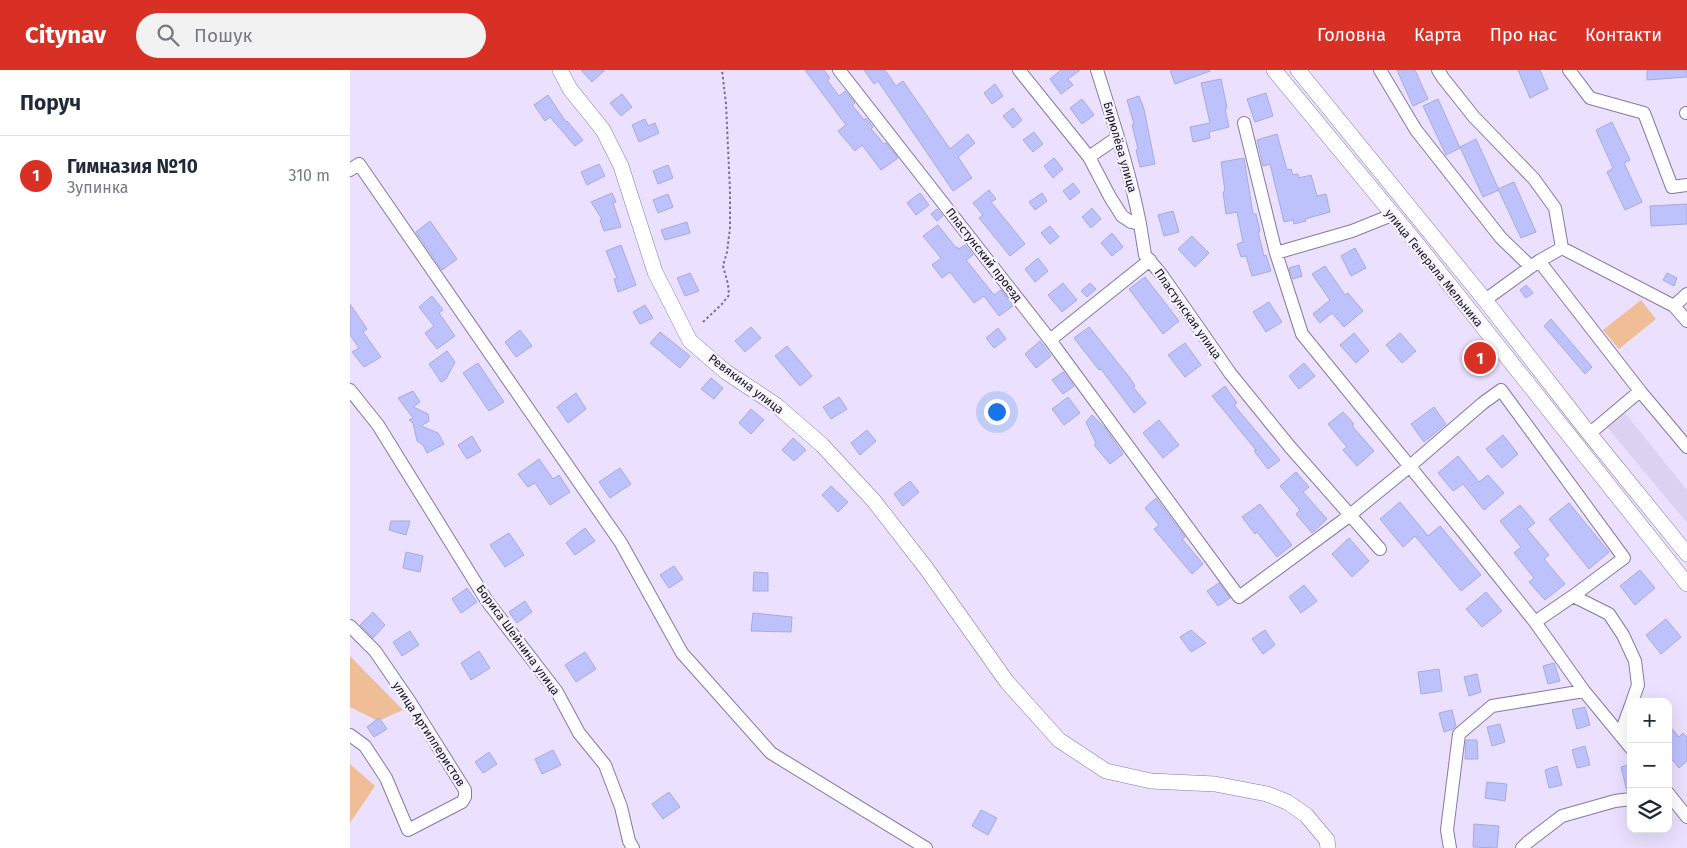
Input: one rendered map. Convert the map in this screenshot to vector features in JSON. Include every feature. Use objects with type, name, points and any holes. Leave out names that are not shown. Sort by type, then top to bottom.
[{"type":"main road","name":"Ревякина улица","points":[[560,70],[570,89],[603,130],[621,166],[655,272],[690,341],[726,372],[776,405],[822,445],[874,501],[926,568],[1006,682],[1059,740],[1106,771],[1151,781],[1214,784],[1266,794],[1287,802],[1306,815],[1327,840],[1328,848]]},
{"type":"main road","name":"улица Генерала Мельника","points":[[1274,70],[1414,240],[1687,584]]},
{"type":"main road","name":"улица Генерала Мельника","points":[[1298,70],[1485,300],[1589,434],[1687,554]]},
{"type":"main road","points":[[1470,312],[1485,300]]},
{"type":"street","name":"Пластунский проезд","points":[[840,70],[1050,340],[1239,597],[1350,515]]},
{"type":"street","points":[[1019,70],[1089,157],[1122,216],[1131,222],[1140,224]]},
{"type":"street","name":"Бирюлёва улица","points":[[1097,70],[1118,137],[1140,224]]},
{"type":"street","points":[[1380,70],[1416,130],[1501,238],[1535,264],[1687,447]]},
{"type":"street","points":[[1438,70],[1474,117],[1534,178],[1556,208],[1562,248]]},
{"type":"street","points":[[1569,70],[1590,98],[1644,113],[1672,187],[1687,185]]},
{"type":"street","points":[[1244,123],[1276,253],[1302,334],[1535,622],[1584,691],[1627,743]]},
{"type":"street","points":[[1089,157],[1118,137]]},
{"type":"street","points":[[350,170],[359,164],[621,543],[682,653],[771,753],[926,848]]},
{"type":"street","points":[[1276,253],[1352,231],[1392,215]]},
{"type":"street","name":"Пластунская улица","points":[[1140,224],[1146,255],[1230,373],[1290,448],[1380,549]]},
{"type":"street","points":[[1485,300],[1535,264],[1562,248]]},
{"type":"street","points":[[1562,248],[1674,306],[1687,320]]},
{"type":"street","points":[[1050,340],[1150,260]]},
{"type":"street","points":[[1674,306],[1687,294]]},
{"type":"street","name":"Бориса Шейнина улица","points":[[350,390],[378,425],[487,601],[557,692],[579,733],[605,765],[621,807],[632,848]]},
{"type":"street","points":[[1350,515],[1501,390],[1624,558],[1535,622]]},
{"type":"street","points":[[1589,434],[1640,392]]},
{"type":"street","points":[[1573,596],[1609,614],[1623,635],[1636,669],[1638,685],[1633,698]]},
{"type":"street","name":"улица Артиллеристов","points":[[350,626],[375,651],[410,702],[465,790],[465,797],[462,802],[408,830],[386,778],[365,746],[350,735]]},
{"type":"street","points":[[1450,848],[1447,830],[1459,734],[1492,706],[1584,691]]},
{"type":"street","points":[[1620,735],[1627,715]]},
{"type":"street","points":[[1672,798],[1687,817]]},
{"type":"street","points":[[1522,848],[1562,816],[1627,800]]},
{"type":"path","points":[[703,322],[729,295],[723,266],[730,228],[730,191],[726,104],[722,70]]},
{"type":"shaded area","points":[[1641,300],[1656,319],[1619,349],[1603,330]]},
{"type":"shaded area","points":[[1625,413],[1687,490],[1687,523],[1607,427]]},
{"type":"shaded area","points":[[350,656],[403,710],[378,721],[350,707]]},
{"type":"shaded area","points":[[350,764],[375,786],[350,823]]},
{"type":"building","points":[[581,70],[605,70],[592,82]]},
{"type":"building","points":[[805,70],[824,70],[830,78],[827,80],[839,96],[845,91],[855,103],[852,105],[864,120],[866,118],[873,127],[871,129],[898,158],[881,170],[862,145],[855,151],[838,131],[846,125]]},
{"type":"building","points":[[864,70],[885,70],[896,86],[903,81],[950,149],[968,134],[975,143],[958,157],[972,178],[953,191],[878,81],[874,84]]},
{"type":"building","points":[[1061,70],[1080,70],[1068,79],[1073,85],[1061,94],[1050,79]]},
{"type":"building","points":[[1170,70],[1210,70],[1210,71],[1175,84]]},
{"type":"building","points":[[1397,70],[1415,70],[1428,99],[1413,106]]},
{"type":"building","points":[[1518,70],[1540,70],[1548,89],[1530,98]]},
{"type":"building","points":[[1647,70],[1687,70],[1687,77],[1647,80]]},
{"type":"building","points":[[1221,79],[1229,127],[1209,132],[1210,138],[1193,142],[1190,127],[1210,123],[1201,83]]},
{"type":"building","points":[[995,84],[1003,96],[992,104],[984,93]]},
{"type":"building","points":[[1266,93],[1273,116],[1255,122],[1247,99]]},
{"type":"building","points":[[622,94],[632,107],[621,116],[610,103]]},
{"type":"building","points":[[548,95],[566,122],[583,140],[575,146],[550,117],[545,121],[534,105]]},
{"type":"building","points":[[1139,96],[1144,109],[1155,164],[1140,167],[1132,125],[1134,124],[1127,100]]},
{"type":"building","points":[[1082,99],[1094,115],[1082,124],[1070,108]]},
{"type":"building","points":[[1438,99],[1460,148],[1446,155],[1423,106]]},
{"type":"building","points":[[1013,108],[1022,120],[1013,128],[1003,116]]},
{"type":"building","points":[[645,119],[648,126],[655,123],[659,133],[639,142],[632,125]]},
{"type":"building","points":[[1612,122],[1630,160],[1624,163],[1642,202],[1625,210],[1607,172],[1613,168],[1596,130]]},
{"type":"building","points":[[1034,132],[1043,144],[1033,152],[1023,140]]},
{"type":"building","points":[[1277,134],[1287,170],[1291,169],[1293,175],[1298,174],[1299,178],[1311,175],[1317,196],[1326,194],[1330,212],[1294,224],[1293,220],[1284,222],[1270,164],[1263,166],[1257,140]]},
{"type":"building","points":[[1476,139],[1499,190],[1483,197],[1460,147]]},
{"type":"building","points":[[1054,158],[1063,169],[1053,178],[1044,166]]},
{"type":"building","points":[[1244,158],[1253,214],[1256,214],[1264,256],[1266,255],[1271,271],[1252,276],[1246,256],[1241,257],[1237,244],[1243,242],[1237,212],[1226,214],[1223,192],[1225,191],[1221,162]]},
{"type":"building","points":[[599,164],[605,176],[587,185],[581,172]]},
{"type":"building","points":[[668,165],[673,178],[658,184],[653,171]]},
{"type":"building","points":[[1514,182],[1536,232],[1521,238],[1498,189]]},
{"type":"building","points":[[1073,183],[1080,192],[1070,200],[1063,191]]},
{"type":"building","points":[[989,190],[996,199],[991,202],[1025,244],[1010,256],[979,218],[983,215],[973,203]]},
{"type":"building","points":[[612,193],[616,202],[613,203],[621,227],[604,231],[600,220],[602,219],[591,202]]},
{"type":"building","points":[[920,193],[929,205],[916,215],[907,203]]},
{"type":"building","points":[[1042,193],[1047,201],[1035,210],[1029,202]]},
{"type":"building","points":[[668,194],[673,207],[658,213],[653,200]]},
{"type":"building","points":[[1687,204],[1687,224],[1651,226],[1650,206]]},
{"type":"building","points":[[1092,208],[1101,219],[1091,228],[1082,217]]},
{"type":"building","points":[[937,209],[943,216],[937,221],[931,214]]},
{"type":"building","points":[[1173,211],[1179,232],[1164,236],[1158,215]]},
{"type":"building","points":[[430,221],[457,259],[442,270],[416,232]]},
{"type":"building","points":[[687,222],[690,233],[665,240],[661,230]]},
{"type":"building","points":[[938,225],[956,248],[959,249],[965,245],[973,255],[966,260],[994,295],[1001,290],[1013,306],[999,316],[984,296],[974,303],[950,272],[942,278],[932,265],[941,258],[923,236]]},
{"type":"building","points":[[1050,226],[1059,237],[1050,244],[1041,233]]},
{"type":"building","points":[[1112,233],[1123,247],[1112,256],[1101,243]]},
{"type":"building","points":[[1192,236],[1209,253],[1195,267],[1178,249]]},
{"type":"building","points":[[621,245],[636,285],[618,292],[614,279],[617,278],[606,251]]},
{"type":"building","points":[[1355,248],[1366,268],[1351,276],[1341,256]]},
{"type":"building","points":[[1038,258],[1048,271],[1035,282],[1025,269]]},
{"type":"building","points":[[1299,265],[1302,276],[1293,279],[1289,268]]},
{"type":"building","points":[[1325,266],[1345,295],[1348,293],[1363,311],[1344,327],[1332,313],[1320,323],[1313,314],[1330,300],[1312,274]]},
{"type":"building","points":[[690,273],[699,291],[685,296],[677,278]]},
{"type":"building","points":[[1667,273],[1677,278],[1674,286],[1663,280]]},
{"type":"building","points":[[1145,277],[1179,321],[1163,334],[1129,289]]},
{"type":"building","points":[[1063,283],[1077,300],[1062,312],[1048,295]]},
{"type":"building","points":[[1090,283],[1096,289],[1087,297],[1081,291]]},
{"type":"building","points":[[1526,285],[1533,293],[1526,298],[1520,290]]},
{"type":"building","points":[[432,296],[443,310],[439,313],[455,336],[437,349],[425,333],[434,326],[419,307]]},
{"type":"building","points":[[1269,302],[1282,322],[1266,332],[1253,312]]},
{"type":"building","points":[[350,304],[367,329],[363,332],[381,357],[364,367],[352,352],[359,348],[350,335]]},
{"type":"building","points":[[645,305],[653,318],[640,324],[633,312]]},
{"type":"building","points":[[1551,319],[1592,367],[1585,374],[1544,326]]},
{"type":"building","points":[[751,327],[761,338],[745,352],[735,341]]},
{"type":"building","points":[[1089,327],[1130,378],[1135,386],[1133,387],[1146,403],[1134,413],[1101,369],[1099,370],[1074,338]]},
{"type":"building","points":[[998,328],[1006,339],[994,348],[986,338]]},
{"type":"building","points":[[520,330],[532,346],[516,357],[505,342]]},
{"type":"building","points":[[660,332],[690,356],[680,368],[650,343]]},
{"type":"building","points":[[1354,333],[1369,351],[1356,363],[1340,345]]},
{"type":"building","points":[[1400,333],[1416,351],[1402,363],[1386,345]]},
{"type":"building","points":[[1040,341],[1051,356],[1036,368],[1025,354]]},
{"type":"building","points":[[1185,343],[1201,365],[1185,377],[1168,355]]},
{"type":"building","points":[[787,346],[812,376],[800,386],[775,356]]},
{"type":"building","points":[[447,351],[455,362],[446,379],[441,382],[429,364]]},
{"type":"building","points":[[478,363],[504,402],[489,411],[463,373]]},
{"type":"building","points":[[1304,363],[1315,376],[1299,389],[1289,376]]},
{"type":"building","points":[[1063,372],[1074,386],[1063,394],[1052,380]]},
{"type":"building","points":[[711,378],[723,388],[714,399],[701,389]]},
{"type":"building","points":[[1225,386],[1237,403],[1234,405],[1280,460],[1268,469],[1254,451],[1256,450],[1212,396]]},
{"type":"building","points":[[413,391],[420,402],[413,407],[428,414],[429,421],[421,426],[438,433],[444,444],[427,453],[423,445],[417,441],[413,423],[409,420],[413,418],[398,398]]},
{"type":"building","points":[[576,393],[586,409],[568,423],[557,407]]},
{"type":"building","points":[[839,397],[847,409],[831,419],[823,407]]},
{"type":"building","points":[[1068,397],[1080,413],[1064,425],[1052,409]]},
{"type":"building","points":[[1434,407],[1446,424],[1424,442],[1411,424]]},
{"type":"building","points":[[751,409],[764,420],[751,434],[739,423]]},
{"type":"building","points":[[1343,412],[1354,424],[1352,426],[1374,451],[1357,466],[1343,450],[1347,447],[1328,424]]},
{"type":"building","points":[[1092,415],[1105,428],[1123,454],[1110,464],[1094,445],[1096,443],[1086,422]]},
{"type":"building","points":[[1159,420],[1179,445],[1163,458],[1143,433]]},
{"type":"building","points":[[867,430],[876,441],[860,455],[851,443]]},
{"type":"building","points":[[1503,435],[1518,454],[1502,468],[1486,449]]},
{"type":"building","points":[[472,436],[481,451],[467,459],[458,445]]},
{"type":"building","points":[[793,438],[806,450],[794,461],[782,450]]},
{"type":"building","points":[[1458,456],[1479,482],[1488,475],[1504,493],[1484,510],[1463,484],[1453,491],[1438,473]]},
{"type":"building","points":[[539,459],[553,479],[559,475],[570,492],[550,505],[535,483],[528,487],[518,474]]},
{"type":"building","points":[[620,468],[631,484],[610,498],[599,482]]},
{"type":"building","points":[[1296,472],[1309,487],[1303,492],[1327,519],[1312,533],[1296,514],[1300,510],[1280,486]]},
{"type":"building","points":[[910,481],[919,492],[903,506],[894,494]]},
{"type":"building","points":[[831,486],[848,502],[838,512],[822,495]]},
{"type":"building","points":[[1156,498],[1185,537],[1182,539],[1203,564],[1192,574],[1154,529],[1159,525],[1145,508]]},
{"type":"building","points":[[1400,502],[1428,536],[1440,526],[1481,575],[1461,591],[1415,536],[1403,547],[1380,519]]},
{"type":"building","points":[[1569,503],[1609,552],[1589,569],[1549,519]]},
{"type":"building","points":[[1260,504],[1292,545],[1277,557],[1242,517]]},
{"type":"building","points":[[1520,505],[1535,523],[1527,529],[1549,555],[1544,559],[1565,584],[1545,600],[1529,582],[1534,578],[1514,553],[1521,547],[1500,521]]},
{"type":"building","points":[[391,521],[410,521],[406,535],[389,530]]},
{"type":"building","points":[[585,528],[595,541],[575,555],[566,543]]},
{"type":"building","points":[[509,533],[524,555],[505,567],[490,545]]},
{"type":"building","points":[[1349,538],[1369,561],[1352,577],[1332,554]]},
{"type":"building","points":[[406,552],[423,556],[420,572],[403,568]]},
{"type":"building","points":[[674,566],[683,579],[669,588],[660,575]]},
{"type":"building","points":[[1640,570],[1655,588],[1635,605],[1620,586]]},
{"type":"building","points":[[754,572],[768,573],[768,591],[753,591]]},
{"type":"building","points":[[1219,583],[1230,598],[1218,606],[1207,591]]},
{"type":"building","points":[[1304,585],[1317,601],[1301,613],[1289,597]]},
{"type":"building","points":[[467,588],[477,602],[461,613],[452,599]]},
{"type":"building","points":[[1486,592],[1502,611],[1482,627],[1466,609]]},
{"type":"building","points":[[525,601],[532,612],[517,623],[509,612]]},
{"type":"building","points":[[373,612],[385,625],[373,638],[360,625]]},
{"type":"building","points":[[753,613],[792,617],[791,632],[751,631]]},
{"type":"building","points":[[1666,619],[1681,637],[1661,654],[1646,635]]},
{"type":"building","points":[[1191,630],[1206,643],[1191,652],[1180,637]]},
{"type":"building","points":[[1265,630],[1275,645],[1263,654],[1252,639]]},
{"type":"building","points":[[410,631],[419,645],[402,656],[393,642]]},
{"type":"building","points":[[479,651],[490,668],[471,680],[461,663]]},
{"type":"building","points":[[585,652],[596,669],[576,682],[565,665]]},
{"type":"building","points":[[1554,663],[1560,681],[1548,684],[1543,666]]},
{"type":"building","points":[[1439,669],[1442,691],[1421,694],[1418,672]]},
{"type":"building","points":[[1477,674],[1481,692],[1469,696],[1464,677]]},
{"type":"building","points":[[1585,707],[1590,725],[1577,729],[1572,710]]},
{"type":"building","points":[[1452,710],[1456,726],[1444,732],[1439,713]]},
{"type":"building","points":[[379,718],[387,729],[374,737],[367,727]]},
{"type":"building","points":[[1500,724],[1505,742],[1492,746],[1487,727]]},
{"type":"building","points":[[1672,729],[1679,737],[1683,733],[1687,737],[1687,761],[1679,768],[1672,760]]},
{"type":"building","points":[[1466,740],[1477,740],[1478,759],[1465,759]]},
{"type":"building","points":[[1585,746],[1590,765],[1577,768],[1572,750]]},
{"type":"building","points":[[553,750],[561,765],[542,774],[535,759]]},
{"type":"building","points":[[489,752],[497,764],[483,773],[475,762]]},
{"type":"building","points":[[1627,765],[1627,791],[1621,767]]},
{"type":"building","points":[[1557,766],[1562,785],[1549,788],[1545,770]]},
{"type":"building","points":[[1487,782],[1507,784],[1505,801],[1485,798]]},
{"type":"building","points":[[669,792],[680,807],[663,819],[652,804]]},
{"type":"building","points":[[981,810],[997,818],[988,835],[972,826]]},
{"type":"building","points":[[1474,824],[1499,826],[1497,848],[1473,847]]},
{"type":"place","name":"Гимназия №10","points":[[1480,358]]}]
